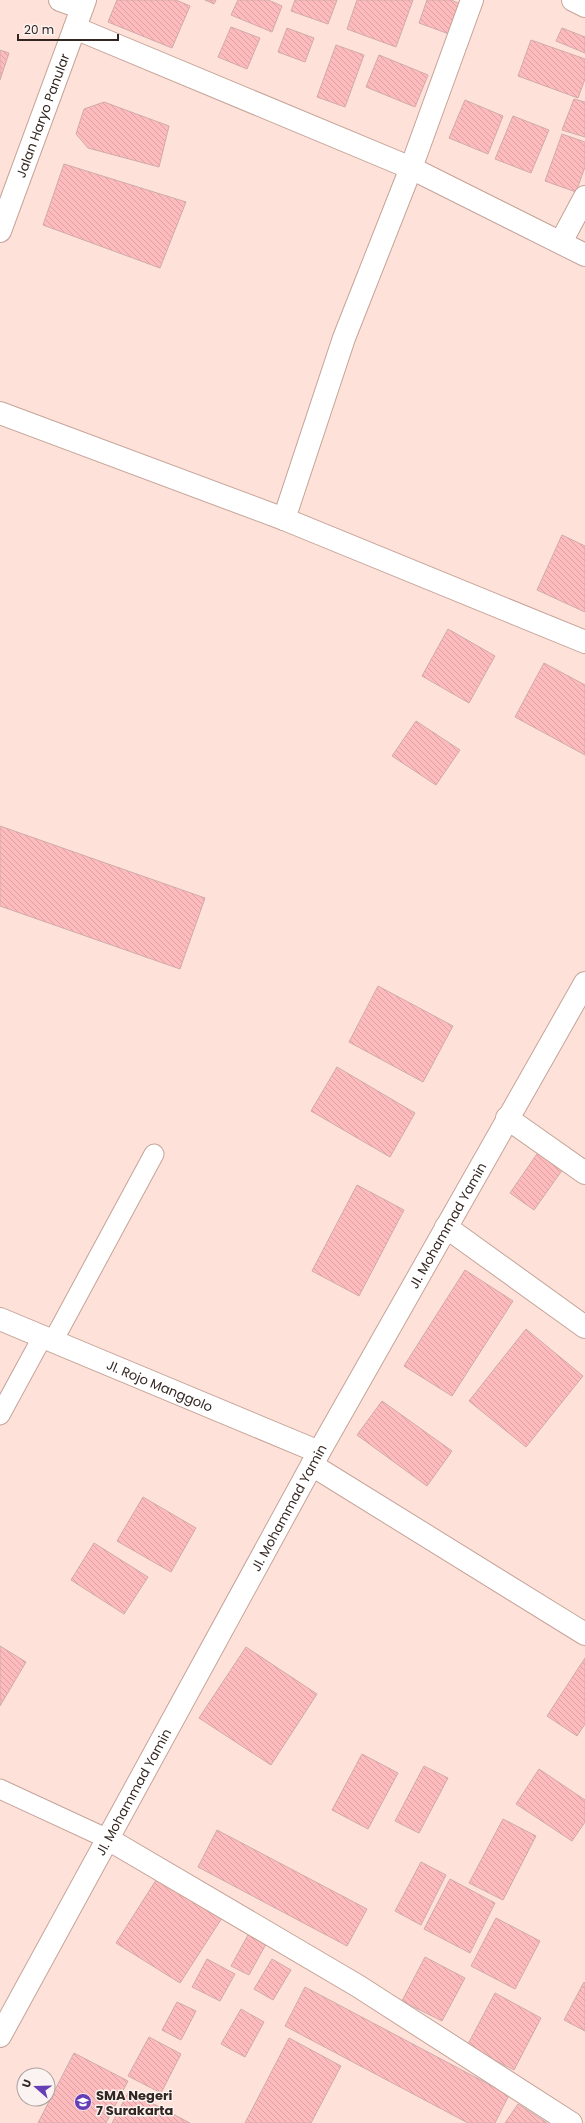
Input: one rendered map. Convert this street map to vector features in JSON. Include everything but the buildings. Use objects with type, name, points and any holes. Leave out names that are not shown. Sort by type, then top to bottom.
[{"type":"street","points":[[60,0],[83,4]]},
{"type":"street","points":[[284,519],[344,338],[411,168],[472,0]]},
{"type":"street","points":[[573,0],[585,6]]},
{"type":"street","name":"Jalan Haryo Panular","points":[[0,228],[83,4]]},
{"type":"street","points":[[75,28],[411,168],[585,255]]},
{"type":"street","points":[[561,242],[585,197]]},
{"type":"street","points":[[0,413],[284,519],[585,642]]},
{"type":"street","name":"Jl. Mohammad Yamin","points":[[0,2036],[315,1458],[585,983]]},
{"type":"street","points":[[507,1118],[585,1173]]},
{"type":"street","points":[[446,1227],[585,1327]]},
{"type":"street","name":"Jl. Rojo Manggolo","points":[[0,1319],[315,1458],[585,1634]]},
{"type":"street","points":[[108,1839],[358,1986],[571,2123]]},
{"type":"lane","points":[[0,1415],[48,1339],[154,1154]]},
{"type":"lane","points":[[0,1790],[108,1839]]},
{"type":"place","name":"SMA Negeri 7 Surakarta","points":[[83,2102]]}]
